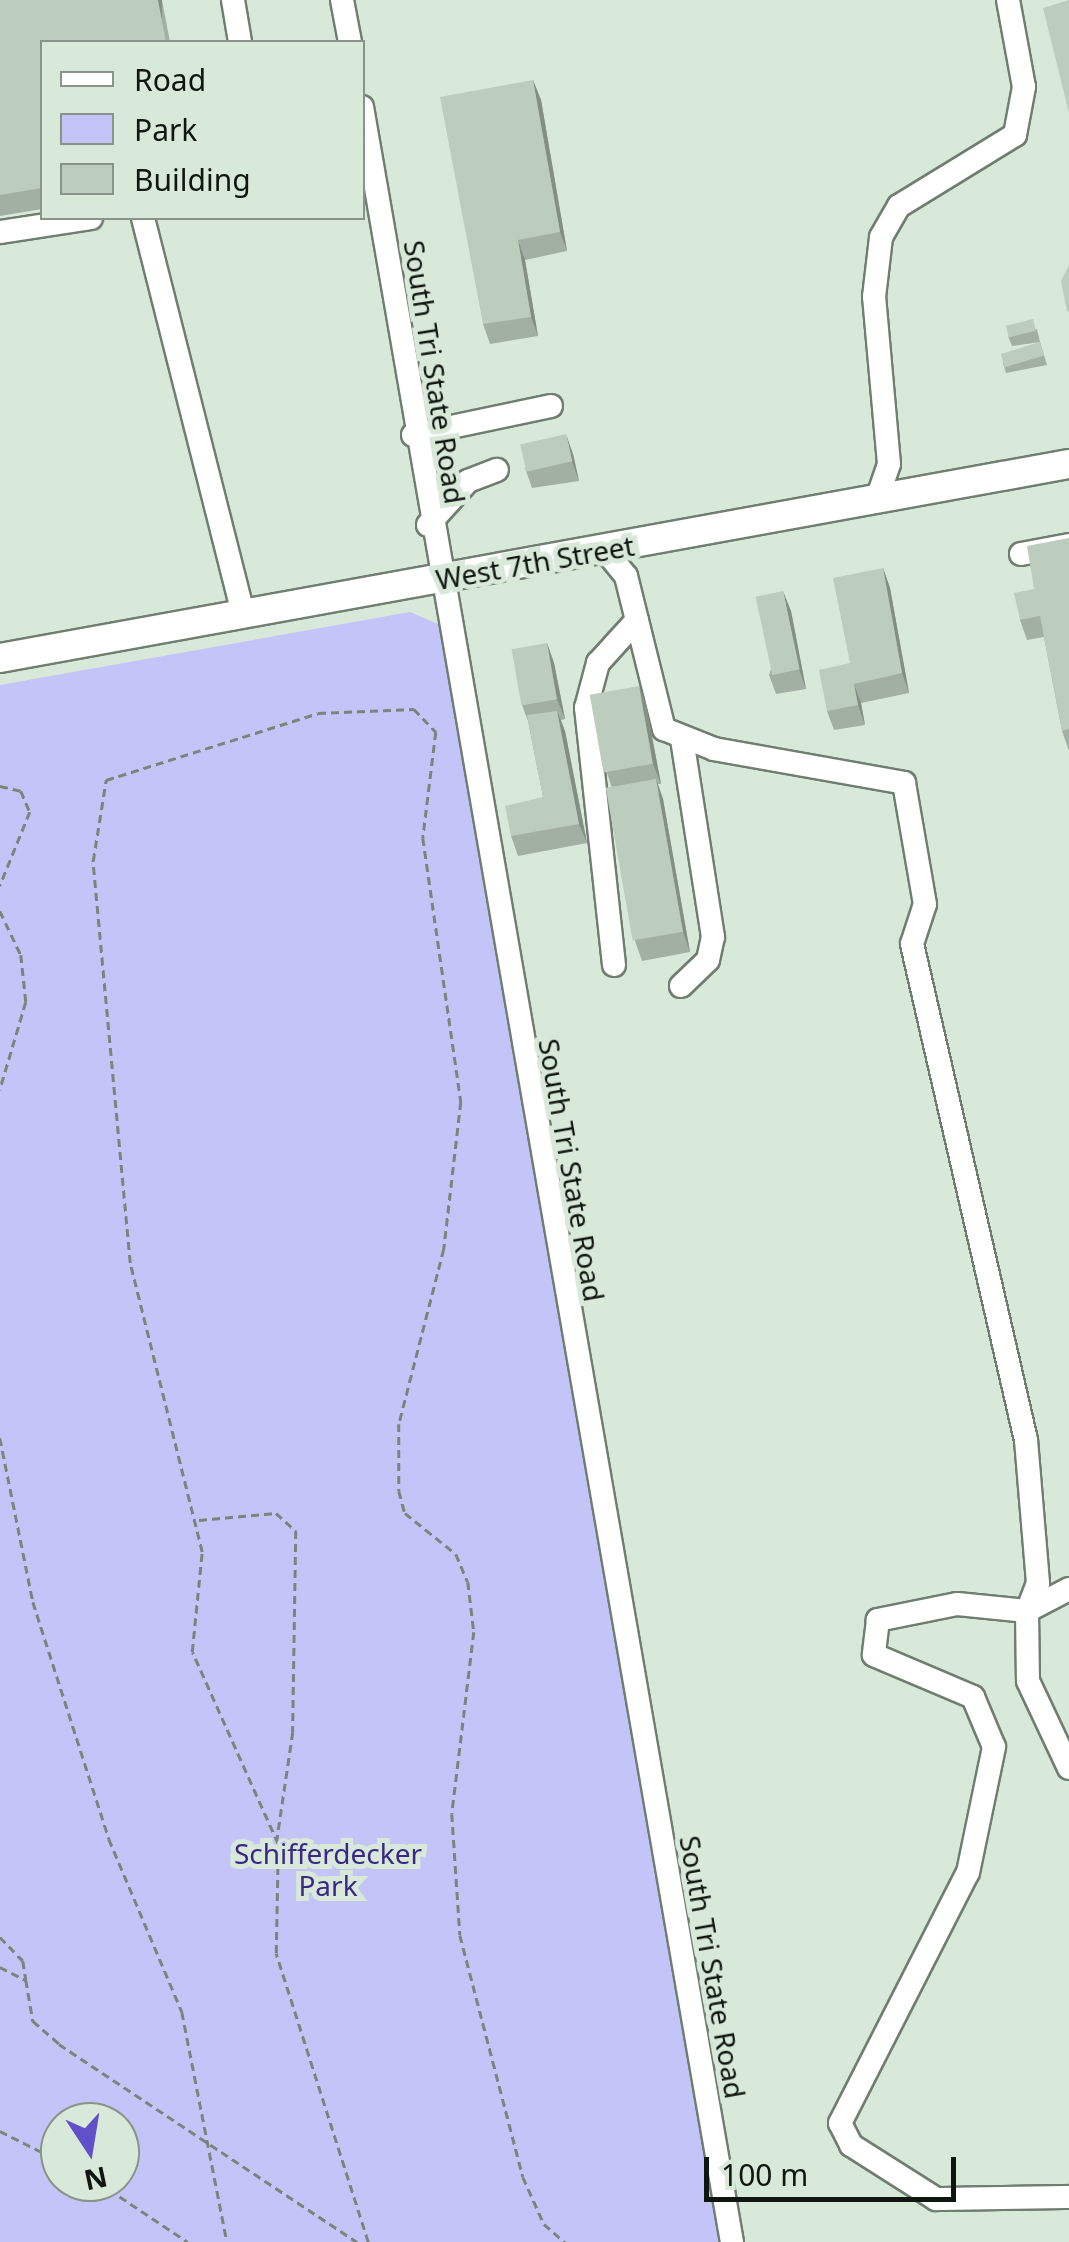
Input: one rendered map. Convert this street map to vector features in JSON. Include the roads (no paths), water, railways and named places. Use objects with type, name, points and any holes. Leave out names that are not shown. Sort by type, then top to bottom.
[{"type":"main road","name":"West 7th Street","points":[[0,658],[1069,464]]},
{"type":"street","points":[[233,0],[240,40]]},
{"type":"street","points":[[342,0],[350,40]]},
{"type":"street","points":[[878,499],[889,464],[874,298],[880,237],[899,206],[1002,151],[1024,100],[1008,0]]},
{"type":"street","name":"South Tri State Road","points":[[365,126],[428,525],[732,2242]]},
{"type":"street","points":[[0,232],[78,220]]},
{"type":"street","points":[[144,220],[242,614]]},
{"type":"street","points":[[413,435],[551,406]]},
{"type":"street","points":[[428,525],[468,481],[497,470]]},
{"type":"street","points":[[1022,554],[1069,545]]},
{"type":"street","points":[[604,549],[626,576],[664,728],[682,740],[904,783],[925,904],[912,944],[1026,1440],[1038,1582],[1027,1611],[1028,1681],[1069,1768]]},
{"type":"street","points":[[614,965],[586,708],[598,662],[637,620]]},
{"type":"street","points":[[681,986],[700,972],[713,937],[682,740]]},
{"type":"street","points":[[1069,1590],[1027,1611],[957,1604],[878,1620],[874,1655],[972,1696],[994,1747],[968,1872],[840,2124],[851,2145],[936,2198],[1069,2197]]},
{"type":"park label","name":"Schifferdecker Park","points":[[328,1869]]}]
